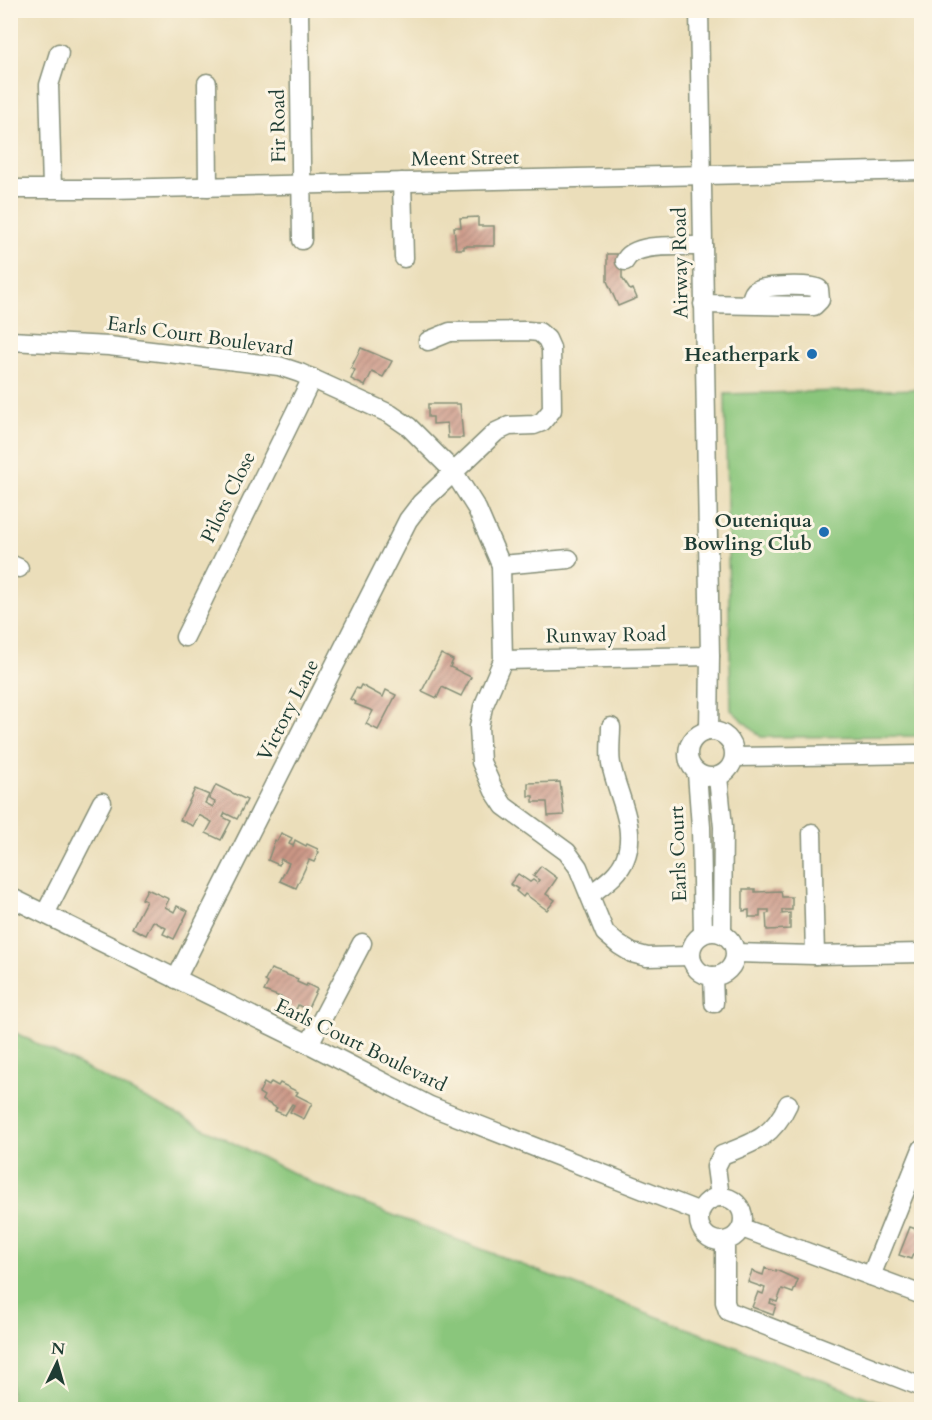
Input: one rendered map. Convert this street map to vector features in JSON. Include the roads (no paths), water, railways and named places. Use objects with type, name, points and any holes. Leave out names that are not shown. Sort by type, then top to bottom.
[{"type":"street","name":"Fir Road","points":[[299,10],[302,240]]},
{"type":"street","name":"Airway Road","points":[[699,10],[710,656],[709,731]]},
{"type":"street","points":[[52,188],[49,84],[58,53]]},
{"type":"street","points":[[207,83],[208,187]]},
{"type":"street","name":"Meent Street","points":[[10,189],[208,187],[921,170]]},
{"type":"street","points":[[402,182],[404,258]]},
{"type":"street","points":[[625,261],[632,252],[647,248],[703,246]]},
{"type":"street","points":[[703,304],[751,305]]},
{"type":"street","name":"Victory Lane","points":[[176,979],[408,520],[421,503],[453,471],[496,432],[509,426],[534,425],[542,422],[552,410],[551,348],[547,339],[539,332],[450,332],[428,341]]},
{"type":"street","name":"Earls Court Boulevard","points":[[10,341],[109,346],[279,366],[312,378],[390,414],[409,427],[453,471],[477,509],[501,565],[503,660],[483,707],[478,727],[481,762],[494,792],[504,806],[567,852],[578,867],[605,933],[619,945],[632,953],[647,957],[691,956]]},
{"type":"street","name":"Pilots Close","points":[[184,637],[312,378]]},
{"type":"street","points":[[501,565],[569,559]]},
{"type":"street","name":"Runway Road","points":[[503,660],[710,656]]},
{"type":"street","points":[[590,895],[618,871],[625,860],[628,848],[627,817],[611,764],[611,727]]},
{"type":"street","points":[[709,731],[725,735],[731,741],[735,757],[729,770],[718,777],[707,778],[697,773],[690,765],[688,754],[691,743],[699,735],[709,731]]},
{"type":"street","points":[[735,757],[921,754]]},
{"type":"street","name":"Earls Court","points":[[697,773],[701,826],[703,934]]},
{"type":"street","points":[[718,777],[723,827],[722,932]]},
{"type":"street","points":[[45,914],[102,802]]},
{"type":"street","points":[[812,834],[815,955]]},
{"type":"street","name":"Earls Court Boulevard","points":[[10,897],[430,1106],[700,1212]]},
{"type":"street","points":[[722,932],[731,940],[736,953],[735,962],[722,975],[704,974],[696,969],[691,956],[695,941],[703,934],[722,932]]},
{"type":"street","points":[[309,1044],[362,943]]},
{"type":"street","points":[[736,953],[815,955],[921,953]]},
{"type":"street","points":[[713,976],[714,1003]]},
{"type":"street","points":[[720,1197],[716,1167],[722,1155],[760,1140],[782,1117],[788,1104]]},
{"type":"street","points":[[871,1276],[921,1149]]},
{"type":"street","points":[[720,1197],[734,1201],[740,1206],[744,1220],[742,1228],[738,1234],[725,1241],[718,1241],[706,1236],[699,1225],[700,1212],[708,1201],[720,1197]]},
{"type":"street","points":[[742,1228],[921,1295]]},
{"type":"street","points":[[725,1241],[725,1302],[728,1311],[921,1387]]},
{"type":"place","name":"Heatherpark","points":[[812,354]]},
{"type":"place","name":"Outeniqua Bowling Club","points":[[824,532]]}]
